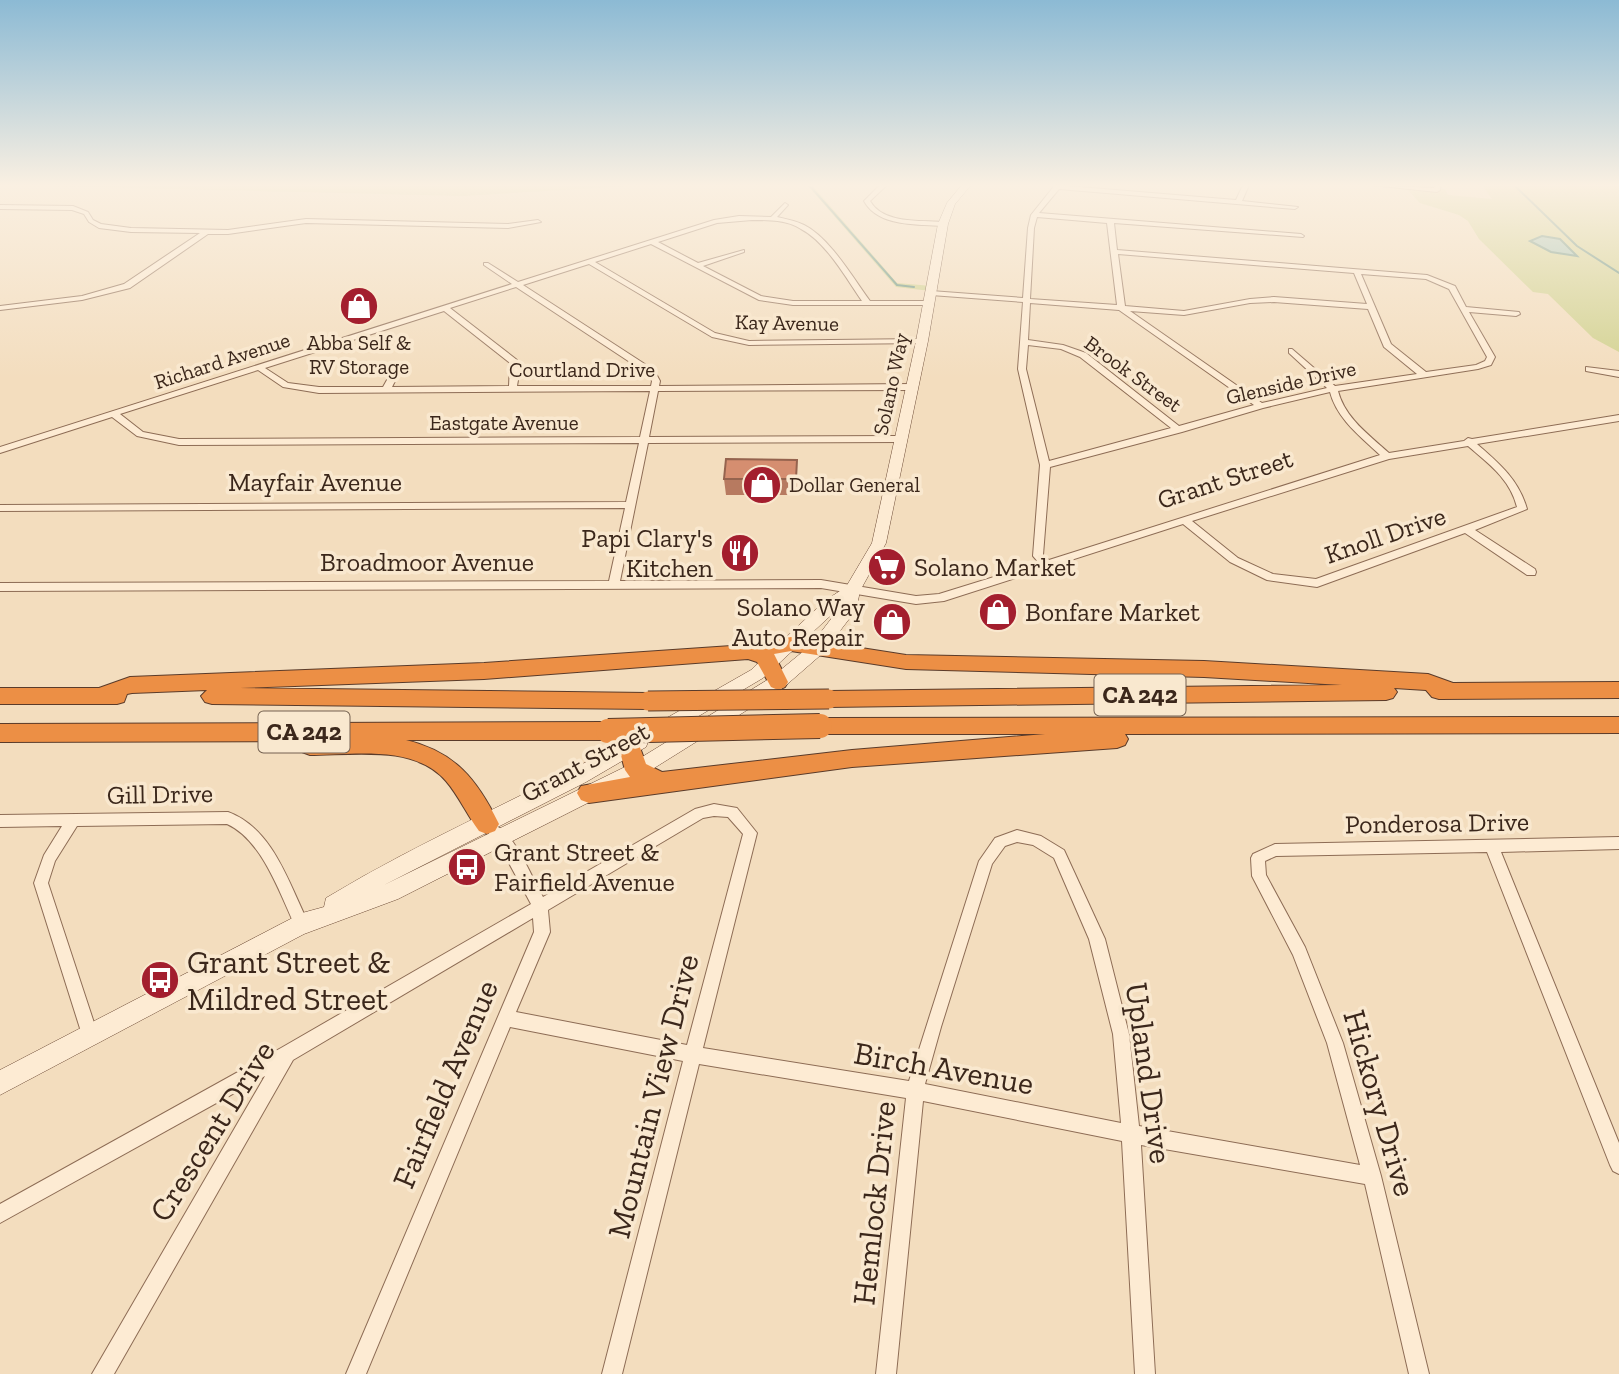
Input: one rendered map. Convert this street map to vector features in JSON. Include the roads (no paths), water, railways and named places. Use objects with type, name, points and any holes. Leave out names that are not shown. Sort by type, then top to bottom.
[{"type":"highway","points":[[103,695],[130,685],[484,671],[751,652],[791,643],[906,662],[1204,669],[1428,682],[1452,691]]},
{"type":"highway","points":[[751,652],[765,657],[774,672]]},
{"type":"highway","name":"CA 242","points":[[0,696],[648,701],[1619,690]]},
{"type":"highway","name":"CA 242","points":[[0,733],[608,731],[820,726],[1619,725]]},
{"type":"highway","points":[[589,793],[660,782],[932,751],[1111,740],[1221,738],[1279,726]]},
{"type":"highway","points":[[0,742],[135,746],[372,747],[412,751],[432,758],[450,770],[494,831]]},
{"type":"highway","points":[[633,759],[660,782]]},
{"type":"street","points":[[0,309],[82,298],[127,286],[180,249]]},
{"type":"street","name":"Richard Avenue","points":[[0,450],[626,249]]},
{"type":"street","points":[[667,249],[759,298],[793,303],[930,298],[1026,301],[1184,313],[1207,312],[1224,305],[1273,300],[1370,307]]},
{"type":"street","name":"Richard Avenue","points":[[823,249],[867,302]]},
{"type":"street","name":"Solano Way","points":[[852,592],[879,543],[939,249]]},
{"type":"street","points":[[1031,249],[1022,369],[1045,465],[1038,556],[1047,564]]},
{"type":"street","points":[[699,265],[742,251]]},
{"type":"street","points":[[1261,406],[1121,308],[1115,252],[1440,281],[1452,288],[1465,309],[1516,314]]},
{"type":"street","name":"Kay Avenue","points":[[589,261],[712,335],[730,341],[922,341]]},
{"type":"street","points":[[486,264],[651,372],[656,381],[657,388],[643,440],[614,584]]},
{"type":"street","points":[[1357,272],[1387,345],[1424,375]]},
{"type":"street","points":[[445,308],[514,362],[516,374],[513,388]]},
{"type":"street","name":"Glenside Drive","points":[[1045,465],[1333,389],[1488,363],[1491,357],[1465,309]]},
{"type":"street","name":"Brook Street","points":[[1024,342],[1063,347],[1083,355],[1179,430]]},
{"type":"street","points":[[1292,351],[1333,389],[1337,404],[1352,424],[1387,456]]},
{"type":"street","name":"Courtland Drive","points":[[258,367],[286,385],[319,390],[912,387]]},
{"type":"street","points":[[1589,369],[1619,374]]},
{"type":"street","points":[[387,388],[395,373]]},
{"type":"street","name":"Eastgate Avenue","points":[[114,414],[140,434],[179,442],[901,439]]},
{"type":"street","name":"Grant Street","points":[[774,672],[791,643],[832,604],[852,592],[929,600],[1187,522],[1387,456],[1619,418]]},
{"type":"street","name":"Knoll Drive","points":[[1187,522],[1234,560],[1271,577],[1317,583],[1522,509],[1519,492],[1506,475],[1468,441]]},
{"type":"street","name":"Mayfair Avenue","points":[[0,508],[30,505],[630,505]]},
{"type":"street","points":[[1468,530],[1531,572]]},
{"type":"street","name":"Broadmoor Avenue","points":[[0,587],[821,584],[852,592]]},
{"type":"street","name":"Grant Street","points":[[494,831],[589,793],[633,759],[757,674],[774,672],[817,649],[848,610],[852,592]]},
{"type":"street","name":"Grant Street","points":[[0,1083],[302,925],[391,892],[494,831],[633,759]]},
{"type":"street","name":"Crescent Drive","points":[[102,1374],[288,1054],[700,813],[714,810],[732,812],[750,833]]},
{"type":"street","name":"Gill Drive","points":[[0,821],[240,820],[261,846],[302,925]]},
{"type":"street","points":[[74,821],[48,859],[41,883],[90,1035]]},
{"type":"street","points":[[494,831],[508,848],[540,906]]},
{"type":"street","name":"Mountain View Drive","points":[[612,1374],[750,833]]},
{"type":"street","name":"Upland Drive","points":[[1000,842],[1017,836],[1036,840],[1059,854],[1097,939],[1121,1034],[1145,1374]]},
{"type":"street","name":"Hemlock Drive","points":[[886,1374],[915,1091],[986,861],[1000,842]]},
{"type":"street","name":"Ponderosa Drive","points":[[1258,858],[1275,850],[1619,844]]},
{"type":"street","points":[[1492,847],[1619,1165]]},
{"type":"street","name":"Hickory Drive","points":[[1258,858],[1259,876],[1300,952],[1335,1043],[1372,1176],[1419,1374]]},
{"type":"street","name":"Fairfield Avenue","points":[[356,1374],[542,932],[540,906]]},
{"type":"street","name":"Birch Avenue","points":[[505,1018],[694,1055],[915,1091],[1372,1176]]},
{"type":"street","points":[[0,1214],[288,1054]]},
{"type":"waterway","points":[[865,249],[897,285],[914,287]]},
{"type":"waterway","points":[[1582,249],[1619,273]]},
{"type":"place","name":"Abba Self & RV Storage","points":[[359,306]]},
{"type":"place","name":"Dollar General","points":[[762,485]]},
{"type":"place","name":"Papi Clary's Kitchen","points":[[740,553]]},
{"type":"place","name":"Solano Market","points":[[887,567]]},
{"type":"place","name":"Bonfare Market","points":[[998,612]]},
{"type":"place","name":"Solano Way Auto Repair","points":[[892,622]]},
{"type":"place","name":"Grant Street & Fairfield Avenue","points":[[467,867]]},
{"type":"place","name":"Grant Street & Mildred Street","points":[[160,980]]}]
